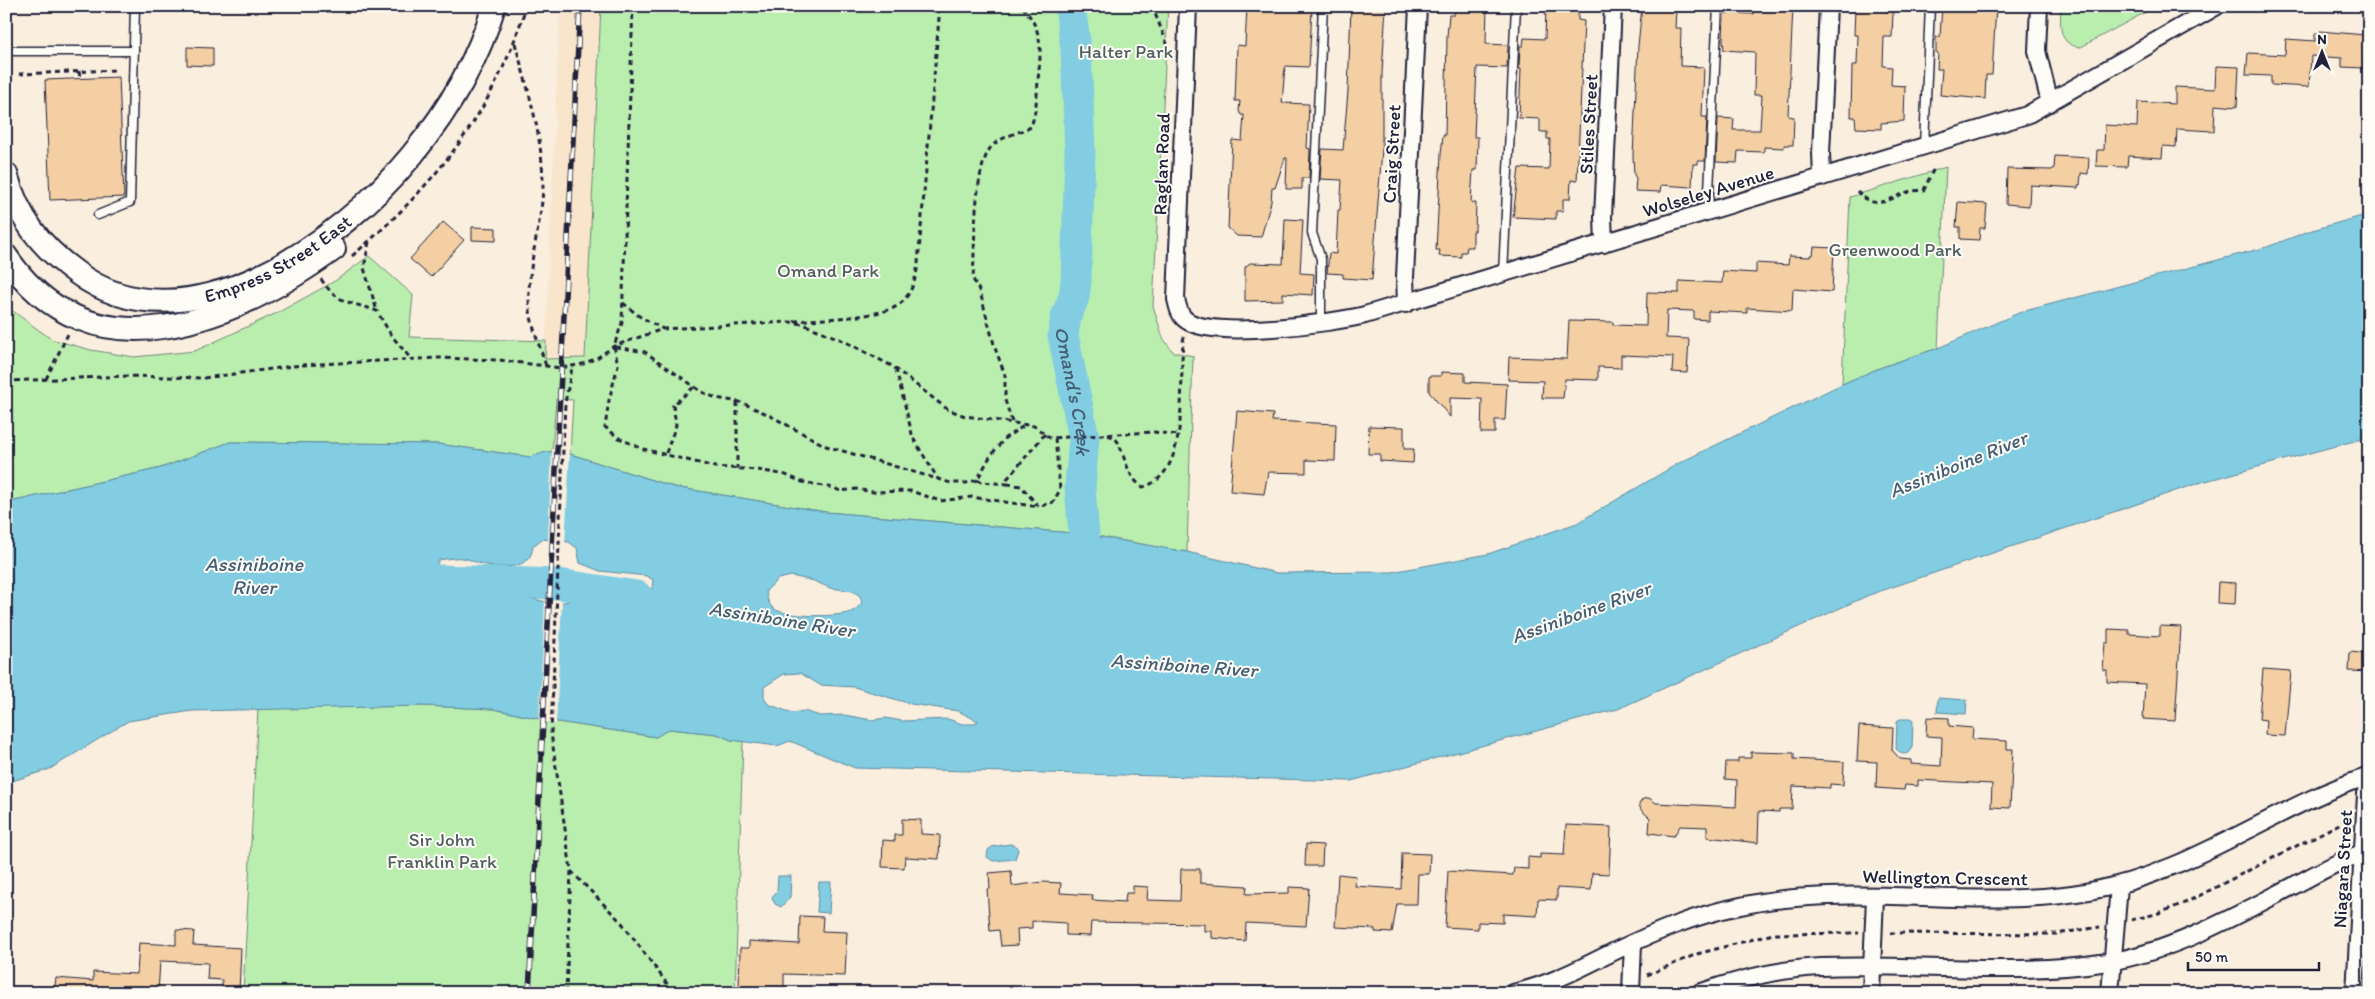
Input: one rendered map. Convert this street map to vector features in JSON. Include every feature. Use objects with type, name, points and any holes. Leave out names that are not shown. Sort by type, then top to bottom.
[{"type":"main road","name":"Empress Street East","points":[[6,174],[20,211],[29,228],[42,244],[87,281],[127,298],[148,301],[192,300],[224,290],[262,275],[313,245],[351,217],[380,191],[412,155],[455,93],[475,58],[494,6]]},
{"type":"main road","name":"Empress Street East","points":[[6,256],[29,284],[62,311],[87,322],[124,330],[152,329],[192,321],[270,288],[296,274],[342,242],[379,210],[419,167],[450,127],[480,79],[508,6]]},
{"type":"street","name":"Raglan Road","points":[[1186,320],[1179,311],[1176,300],[1188,6]]},
{"type":"street","name":"Craig Street","points":[[1406,304],[1405,277],[1418,6]]},
{"type":"street","name":"Stiles Street","points":[[1604,244],[1603,217],[1613,6]]},
{"type":"street","points":[[1822,177],[1821,153],[1828,6]]},
{"type":"street","points":[[2039,6],[2037,51],[2050,103]]},
{"type":"street","name":"Wolseley Avenue","points":[[1186,320],[1205,327],[1220,328],[1321,325],[1406,304],[1503,275],[2027,115],[2217,6]]},
{"type":"street","name":"Niagara Street","points":[[2355,993],[2366,852],[2368,777]]},
{"type":"street","name":"Wellington Crescent","points":[[1513,993],[1559,978],[1633,942],[1689,919],[1763,901],[1826,896],[2032,898],[2069,895],[2119,886],[2160,872],[2289,808],[2368,777]]},
{"type":"street","points":[[1699,993],[1731,983],[1791,970],[1820,967],[2004,970],[2070,967],[2111,961],[2188,938],[2337,863],[2366,852]]},
{"type":"street","points":[[2110,993],[2111,961],[2117,923],[2119,886]]},
{"type":"street","points":[[1871,993],[1875,897]]},
{"type":"street","points":[[1631,987],[1633,942]]},
{"type":"lane","points":[[98,215],[130,202],[135,6]]},
{"type":"lane","points":[[1321,325],[1321,258],[1312,232],[1323,6]]},
{"type":"lane","points":[[1503,275],[1516,6]]},
{"type":"lane","points":[[1708,212],[1718,6]]},
{"type":"lane","points":[[1924,146],[1930,6]]},
{"type":"lane","points":[[6,51],[134,52]]},
{"type":"path","points":[[633,6],[622,323],[614,346],[618,365],[609,400],[605,427],[619,438],[643,449],[666,453],[715,467],[758,470],[786,475],[802,482],[834,488],[840,491],[856,489],[888,493],[911,491],[940,501],[972,497],[1039,507],[1053,502],[1060,490],[1055,438]]},
{"type":"path","points":[[6,381],[127,376],[204,378],[301,365],[412,359],[467,358],[572,368],[596,358],[614,346],[663,329],[790,322],[873,314],[898,305],[912,290],[918,263],[939,18],[937,6]]},
{"type":"path","points":[[1012,422],[1005,400],[1005,375],[995,348],[980,292],[973,279],[978,181],[984,161],[993,145],[1031,127],[1036,113],[1041,44],[1037,28],[1022,6]]},
{"type":"path","points":[[1152,6],[1168,46]]},
{"type":"path","points":[[514,42],[533,108],[541,162],[542,193],[529,298],[534,332],[546,366]]},
{"type":"path","points":[[19,74],[117,70]]},
{"type":"path","points":[[79,71],[80,79]]},
{"type":"path","points":[[1857,191],[1862,197],[1877,203],[1894,200],[1909,191],[1924,190],[1934,168]]},
{"type":"path","points":[[369,242],[364,268],[377,311],[391,335],[412,359]]},
{"type":"path","points":[[320,279],[330,293],[354,304],[377,311]]},
{"type":"path","points":[[623,303],[639,316],[663,329]]},
{"type":"path","points":[[1103,435],[1115,438],[1133,477],[1143,487],[1153,483],[1168,466],[1177,435],[1181,411],[1182,348],[1186,320]]},
{"type":"path","points":[[790,322],[803,324],[840,339],[896,369],[947,409],[965,416],[1034,426],[1055,438],[1154,432],[1177,435]]},
{"type":"path","points":[[46,380],[68,334]]},
{"type":"path","points":[[614,346],[646,352],[694,387],[716,398],[737,402],[767,414],[826,446],[938,479],[966,483],[977,480],[980,482],[1021,486],[1039,507]]},
{"type":"path","points":[[566,993],[571,870],[551,733],[565,403],[572,368]]},
{"type":"path","points":[[896,369],[914,438],[921,453],[938,479]]},
{"type":"path","points":[[666,453],[676,425],[673,405],[694,387]]},
{"type":"path","points":[[737,402],[737,469]]},
{"type":"path","points":[[977,480],[991,455],[1005,438],[1025,425]]},
{"type":"path","points":[[1008,484],[1007,479],[1045,434]]},
{"type":"path","points":[[1607,993],[1631,987],[1697,954],[1766,936],[1873,933],[2056,934],[2156,914],[2186,902],[2366,811]]},
{"type":"path","points":[[571,870],[622,923],[674,993]]},
{"type":"shaded area","points":[[560,6],[601,6],[585,358],[545,359]]},
{"type":"green space","name":"Omand Park","points":[[601,6],[1061,6],[1073,81],[1066,173],[1067,271],[1086,272],[1088,161],[1084,31],[1079,6],[1168,6],[1153,306],[1163,338],[1173,352],[1193,356],[1187,552],[1084,534],[826,512],[674,487],[570,454],[573,400],[556,399],[552,452],[530,457],[438,444],[230,442],[161,468],[6,503],[6,306],[51,339],[91,350],[134,357],[195,351],[279,312],[335,281],[369,256],[413,295],[409,337],[546,341],[545,359],[585,358]]},
{"type":"green space","points":[[2061,6],[2157,6],[2081,47],[2073,46],[2064,39],[2060,20]]},
{"type":"green space","name":"Greenwood Park","points":[[1946,167],[1938,348],[1882,367],[1842,384],[1850,197]]},
{"type":"green space","name":"Sir John Franklin Park","points":[[422,706],[493,709],[545,720],[656,737],[669,729],[717,734],[731,740],[743,741],[735,993],[243,993],[258,709]]},
{"type":"water","name":"Assiniboine River","points":[[2369,214],[2369,437],[2202,482],[1869,595],[1618,709],[1351,781],[855,768],[790,741],[777,746],[731,740],[717,734],[669,729],[656,737],[545,720],[493,709],[422,706],[192,711],[128,721],[50,769],[6,783],[6,503],[161,468],[230,442],[438,444],[530,457],[546,452],[561,451],[674,487],[826,512],[1084,534],[1187,552],[1277,573],[1392,572],[1488,554],[1577,523],[1679,463],[1842,384],[1882,367],[1938,348],[2021,312],[2267,247],[2309,231]],"holes":[[[542,539],[569,542],[577,548],[580,563],[600,571],[647,576],[653,580],[652,588],[641,592],[600,588],[591,590],[569,601],[557,603],[536,600],[509,592],[459,585],[441,576],[435,568],[439,560],[457,558],[490,565],[514,566],[527,560],[533,546]],[[791,576],[814,581],[830,588],[853,591],[860,596],[862,603],[853,611],[837,615],[801,615],[780,612],[770,605],[766,591],[778,579]],[[800,673],[820,685],[854,687],[911,704],[958,711],[978,721],[974,724],[962,724],[948,719],[902,721],[885,718],[872,720],[844,715],[820,716],[804,711],[792,713],[768,704],[764,698],[764,687],[784,674]]]},
{"type":"water","points":[[1938,698],[1967,700],[1966,714],[1937,712]]},
{"type":"water","points":[[1900,719],[1910,719],[1913,721],[1912,749],[1909,753],[1903,754],[1896,749],[1897,721]]},
{"type":"water","points":[[1010,844],[1016,846],[1018,850],[1015,859],[993,861],[987,857],[988,850],[992,847]]},
{"type":"water","points":[[778,876],[791,876],[790,897],[781,907],[775,904],[772,897],[777,891]]},
{"type":"water","points":[[819,882],[831,882],[829,913],[817,912]]},
{"type":"pier","points":[[552,449],[570,451],[565,544],[548,542]]},
{"type":"pier","points":[[545,600],[562,600],[556,724],[539,721]]},
{"type":"building","points":[[1247,6],[1312,9],[1309,67],[1285,66],[1282,103],[1309,104],[1307,148],[1310,149],[1309,178],[1302,178],[1302,189],[1286,189],[1287,158],[1285,158],[1275,188],[1272,188],[1271,202],[1261,237],[1237,236],[1228,228],[1232,140],[1242,141],[1244,115],[1241,115],[1239,111],[1240,101],[1235,101],[1237,45],[1245,46]]},
{"type":"building","points":[[1351,6],[1386,6],[1382,73],[1382,149],[1372,280],[1343,278],[1343,274],[1327,273],[1329,253],[1336,254],[1338,210],[1340,210],[1342,180],[1320,179],[1322,149],[1343,150],[1348,91]]},
{"type":"building","points":[[1455,6],[1487,6],[1486,44],[1508,45],[1507,68],[1477,67],[1474,137],[1478,137],[1477,170],[1473,170],[1471,202],[1476,203],[1475,231],[1473,231],[1473,247],[1467,247],[1466,252],[1461,252],[1461,257],[1439,256],[1440,250],[1436,250],[1441,154],[1443,135],[1445,136],[1447,36],[1449,15],[1454,15]]},
{"type":"building","points":[[1578,6],[1578,20],[1584,21],[1577,181],[1571,180],[1570,199],[1563,199],[1563,211],[1556,211],[1556,219],[1513,217],[1519,168],[1549,169],[1550,139],[1547,139],[1547,132],[1540,132],[1540,119],[1519,118],[1521,69],[1519,69],[1520,46],[1523,46],[1524,38],[1545,39],[1546,7]]},
{"type":"building","points":[[1642,6],[1671,6],[1670,10],[1676,10],[1675,28],[1681,28],[1680,66],[1704,67],[1702,117],[1707,117],[1705,161],[1698,161],[1698,164],[1693,164],[1692,187],[1661,185],[1660,192],[1635,191],[1636,178],[1634,175],[1633,156],[1638,46]]},
{"type":"building","points":[[1754,6],[1793,6],[1788,116],[1794,117],[1793,145],[1784,145],[1784,148],[1764,147],[1764,152],[1738,151],[1737,163],[1716,162],[1718,118],[1734,119],[1733,130],[1760,130],[1762,95],[1754,95],[1755,52],[1724,50],[1723,40],[1724,13],[1754,14]]},
{"type":"building","points":[[1855,6],[1886,6],[1886,12],[1893,12],[1892,37],[1884,37],[1883,66],[1892,67],[1891,85],[1905,86],[1904,121],[1881,123],[1881,129],[1856,128],[1855,117],[1851,117],[1852,65],[1857,65],[1858,35],[1854,35]]},
{"type":"building","points":[[1942,6],[1996,6],[1992,75],[1986,75],[1985,99],[1940,95],[1942,69],[1937,69],[1936,37],[1940,37]]},
{"type":"building","points":[[2320,31],[2365,35],[2364,68],[2342,67],[2342,58],[2311,56],[2309,87],[2271,85],[2271,76],[2246,75],[2248,53],[2285,55],[2286,39],[2315,41],[2315,33]]},
{"type":"building","points":[[187,47],[213,48],[213,66],[187,65]]},
{"type":"building","points":[[2216,66],[2239,67],[2237,107],[2215,105],[2214,131],[2177,129],[2176,147],[2163,146],[2162,158],[2128,156],[2127,167],[2096,166],[2097,150],[2104,150],[2105,125],[2137,127],[2138,102],[2175,104],[2175,87],[2215,89]]},
{"type":"building","points":[[119,77],[124,197],[50,200],[45,80]]},
{"type":"building","points":[[2055,156],[2089,158],[2088,174],[2081,173],[2078,188],[2030,185],[2029,206],[2006,204],[2007,169],[2052,170],[2054,168]]},
{"type":"building","points":[[1958,202],[1987,204],[1985,228],[1980,228],[1979,240],[1960,239],[1960,227],[1956,227]]},
{"type":"building","points":[[1285,219],[1303,220],[1300,273],[1314,274],[1313,295],[1283,293],[1283,300],[1245,301],[1245,267],[1250,263],[1283,264]]},
{"type":"building","points":[[443,222],[464,240],[431,277],[410,259]]},
{"type":"building","points":[[472,227],[496,228],[496,241],[472,240]]},
{"type":"building","points":[[1814,247],[1834,248],[1832,292],[1793,289],[1792,311],[1747,308],[1747,313],[1708,311],[1708,320],[1694,319],[1694,311],[1667,310],[1666,338],[1689,339],[1687,373],[1672,372],[1673,357],[1621,355],[1621,368],[1598,367],[1598,380],[1565,379],[1563,398],[1542,398],[1543,381],[1508,380],[1509,357],[1567,359],[1569,321],[1613,322],[1613,325],[1646,326],[1647,292],[1679,293],[1679,281],[1722,283],[1723,271],[1756,273],[1756,263],[1788,265],[1789,256],[1810,257],[1810,255],[1813,255]]},
{"type":"building","points":[[1441,372],[1465,373],[1465,382],[1507,384],[1505,420],[1495,420],[1495,433],[1481,433],[1482,399],[1450,398],[1450,417],[1429,392],[1429,376],[1441,376]]},
{"type":"building","points":[[1237,411],[1273,414],[1272,421],[1336,424],[1335,461],[1306,460],[1306,473],[1268,472],[1264,494],[1230,491]]},
{"type":"building","points":[[1369,426],[1404,427],[1404,449],[1414,449],[1413,463],[1380,461],[1380,454],[1368,454]]},
{"type":"building","points":[[2218,582],[2236,583],[2235,604],[2217,603]]},
{"type":"building","points":[[2160,626],[2181,627],[2175,721],[2143,719],[2145,684],[2107,682],[2107,670],[2103,670],[2105,643],[2108,643],[2108,629],[2129,630],[2129,634],[2160,636]]},
{"type":"building","points":[[2350,652],[2369,654],[2369,672],[2349,671]]},
{"type":"building","points":[[2263,669],[2291,671],[2285,736],[2265,735],[2266,720],[2259,719]]},
{"type":"building","points":[[1927,717],[1949,718],[1949,726],[1973,728],[1972,739],[2007,741],[2007,749],[2013,749],[2010,808],[1991,807],[1992,784],[1918,780],[1918,786],[1905,785],[1904,790],[1876,788],[1877,762],[1857,761],[1859,726],[1893,728],[1892,750],[1900,759],[1911,760],[1911,764],[1941,766],[1942,737],[1926,736]]},
{"type":"building","points":[[1751,752],[1794,753],[1794,759],[1844,762],[1843,785],[1830,784],[1830,788],[1793,786],[1792,809],[1779,809],[1779,812],[1759,811],[1758,843],[1707,837],[1707,827],[1680,826],[1674,836],[1649,833],[1650,818],[1641,810],[1639,804],[1643,799],[1649,798],[1656,803],[1736,807],[1737,780],[1725,779],[1726,762],[1738,762],[1738,758],[1751,758]]},
{"type":"building","points":[[902,819],[921,820],[921,834],[940,835],[939,859],[905,857],[904,868],[882,867],[883,840],[895,841],[895,835],[902,835]]},
{"type":"building","points":[[1566,825],[1611,827],[1609,874],[1592,873],[1591,890],[1557,888],[1557,900],[1538,899],[1537,916],[1503,914],[1503,923],[1478,922],[1478,929],[1445,927],[1448,871],[1513,875],[1514,868],[1528,869],[1528,857],[1540,858],[1540,854],[1564,855]]},
{"type":"building","points":[[1306,844],[1323,845],[1322,866],[1305,866]]},
{"type":"building","points":[[1402,853],[1430,854],[1429,874],[1418,874],[1417,904],[1397,904],[1392,933],[1375,932],[1375,929],[1335,927],[1338,874],[1356,876],[1355,886],[1401,889]]},
{"type":"building","points":[[1181,869],[1200,869],[1200,883],[1247,886],[1246,894],[1289,893],[1289,887],[1309,888],[1306,926],[1246,923],[1245,941],[1212,938],[1212,931],[1204,931],[1204,924],[1091,922],[1090,936],[1066,935],[1066,923],[1032,921],[1032,928],[1017,929],[1018,945],[1001,946],[999,930],[990,931],[987,889],[990,889],[989,873],[1011,871],[1012,886],[1043,882],[1061,883],[1060,893],[1093,895],[1092,900],[1125,902],[1126,893],[1133,893],[1133,886],[1148,887],[1147,900],[1180,901]]},
{"type":"building","points":[[800,916],[823,917],[822,931],[847,932],[845,976],[784,974],[784,990],[739,988],[740,948],[749,948],[749,941],[799,944]]},
{"type":"building","points":[[176,930],[194,931],[193,945],[241,948],[239,993],[222,993],[222,980],[207,979],[208,963],[160,961],[158,993],[54,993],[56,978],[93,981],[93,972],[137,974],[139,943],[176,945]]},
{"type":"waterway","name":"Omand's Creek","points":[[1070,6],[1076,49],[1080,152],[1076,281],[1074,297],[1066,317],[1063,335],[1084,438],[1080,488],[1084,534],[1080,577]]},
{"type":"waterway","name":"Assiniboine River","points":[[408,579],[558,584],[637,596]]},
{"type":"railway","points":[[529,993],[580,6]]},
{"type":"park label","name":"Halter Park","points":[[1126,51]]}]
